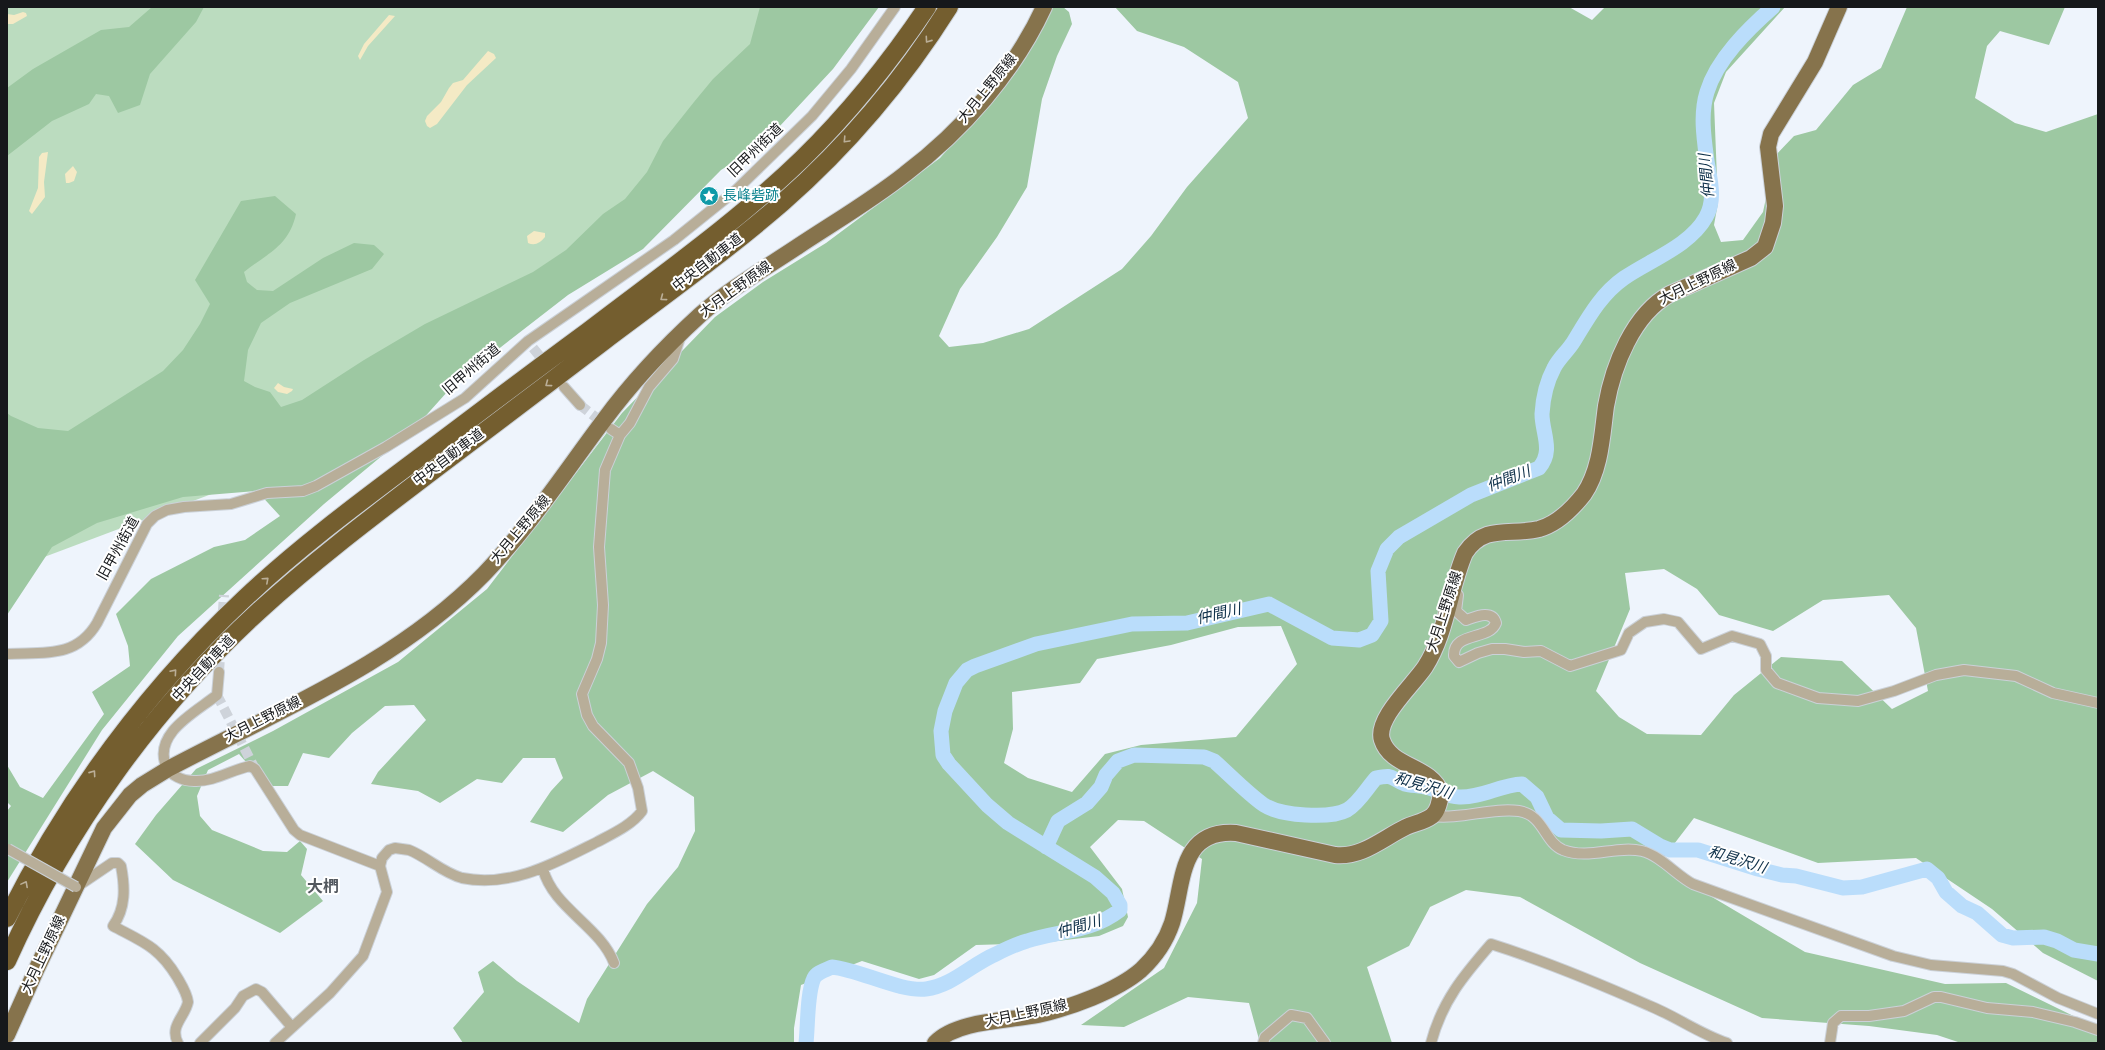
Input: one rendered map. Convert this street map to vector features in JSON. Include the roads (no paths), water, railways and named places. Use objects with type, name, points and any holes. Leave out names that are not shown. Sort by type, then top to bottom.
[{"type":"highway","name":"中央自動車道","points":[[7,918],[48,842],[107,754],[175,671],[244,598],[330,526],[697,248],[769,189],[806,155],[861,96],[891,59],[927,7]]},
{"type":"highway","name":"中央自動車道","points":[[7,961],[40,893],[90,810],[153,725],[224,645],[296,578],[376,513],[704,266],[784,201],[826,161],[876,107],[904,73],[950,7]]},
{"type":"main road","name":"大月上野原線","points":[[7,1035],[104,828],[117,810],[142,785],[168,769],[358,670],[392,650],[437,616],[472,585],[505,550],[552,493],[606,418],[642,374],[682,332],[723,297],[888,186],[930,154],[971,114],[989,92],[1018,51],[1044,7]]},
{"type":"main road","name":"大月上野原線","points":[[934,1043],[947,1033],[964,1026],[1036,1015],[1076,1004],[1133,976],[1153,958],[1164,941],[1172,922],[1186,862],[1194,848],[1209,837],[1224,833],[1236,833],[1335,855],[1350,855],[1435,809],[1441,793],[1435,781],[1428,775],[1392,755],[1385,747],[1381,734],[1382,724],[1387,715],[1413,683],[1433,651],[1439,637],[1465,553],[1470,545],[1494,532],[1530,530],[1548,525],[1564,515],[1584,494],[1591,482],[1597,462],[1607,404],[1615,372],[1632,336],[1650,309],[1670,294],[1751,258],[1765,247],[1773,223],[1775,206],[1768,147],[1771,134],[1815,62],[1839,7]]},
{"type":"street","name":"旧甲州街道","points":[[7,654],[54,652],[70,648],[88,637],[97,623],[147,524],[155,516],[167,510],[184,507],[231,504],[267,493],[303,491],[316,486],[386,447],[465,398],[531,344],[674,240],[741,186],[812,116],[851,69],[895,7]]},
{"type":"street","points":[[275,1043],[291,1026],[330,993],[363,956],[388,892],[380,866],[384,854],[389,850],[400,848],[414,852],[449,873],[463,878],[498,880],[543,869],[614,833],[638,817],[642,811],[638,788],[629,763],[593,726],[587,715],[582,694],[597,659],[600,643],[603,605],[599,546],[605,470],[620,434],[630,423],[649,387],[673,359],[682,332]]},
{"type":"street","points":[[564,387],[580,405]]},
{"type":"street","points":[[611,429],[620,434]]},
{"type":"street","points":[[1454,585],[1459,591],[1456,611],[1466,620],[1483,615],[1490,615],[1495,619],[1496,623],[1491,630],[1462,641],[1456,645],[1454,656],[1459,662],[1478,653],[1492,649],[1506,649],[1524,652],[1542,651],[1570,666],[1621,650],[1629,633],[1645,622],[1664,619],[1678,622],[1701,649],[1732,636],[1760,644],[1766,656],[1766,670],[1777,683],[1818,698],[1858,700],[1894,691],[1936,675],[1964,670],[2016,676],[2053,693],[2098,703]]},
{"type":"street","points":[[219,672],[217,695],[170,734],[163,754],[168,769],[178,778],[193,781],[210,779],[250,766],[255,769],[294,830],[300,835],[380,866]]},
{"type":"street","points":[[1435,809],[1446,818],[1504,811],[1520,811],[1540,823],[1553,842],[1564,850],[1583,854],[1641,851],[1656,858],[1693,884],[1857,944],[1893,956],[1925,964],[1971,970],[2003,971],[2013,974],[2074,1005],[2098,1014]]},
{"type":"street","points":[[7,850],[76,887],[112,863],[118,863],[121,866],[124,895],[121,913],[113,926],[153,948],[167,961],[178,980],[188,1002],[177,1024],[176,1034],[178,1043]]},
{"type":"street","points":[[543,869],[546,880],[558,896],[609,950],[614,963]]},
{"type":"street","points":[[1431,1043],[1438,1021],[1458,982],[1491,944],[1540,960],[1652,1006],[1696,1030],[1727,1043]]},
{"type":"street","points":[[200,1043],[235,1008],[243,996],[251,990],[256,989],[262,992],[291,1026]]},
{"type":"street","points":[[1830,1043],[1833,1023],[1841,1016],[1869,1016],[1904,1011],[1934,997],[1950,998],[1987,1008],[2033,1012],[2075,1022],[2098,1030]]},
{"type":"street","points":[[1263,1043],[1265,1037],[1291,1015],[1307,1018],[1325,1043]]},
{"type":"waterway","name":"仲間川","points":[[806,1043],[810,992],[814,978],[822,971],[832,967],[855,972],[904,987],[926,989],[945,984],[987,958],[1015,945],[1039,937],[1086,927],[1097,923],[1120,910],[1120,905],[1113,893],[1095,877],[1008,823],[987,805],[949,764],[943,755],[941,731],[945,711],[956,683],[967,670],[1036,644],[1132,624],[1187,623],[1269,604],[1332,638],[1359,640],[1372,635],[1381,621],[1378,571],[1387,549],[1399,537],[1471,495],[1539,468],[1546,455],[1547,448],[1542,421],[1543,401],[1547,384],[1556,364],[1572,345],[1584,324],[1608,291],[1634,271],[1669,252],[1680,244],[1699,227],[1706,217],[1712,196],[1703,126],[1707,92],[1718,68],[1734,45],[1773,7]]},
{"type":"waterway","name":"和見沢川","points":[[1046,847],[1058,821],[1087,803],[1101,787],[1106,775],[1118,761],[1134,755],[1204,757],[1214,761],[1244,789],[1264,805],[1282,812],[1306,815],[1329,815],[1347,810],[1359,799],[1376,778],[1382,777],[1392,777],[1405,784],[1426,787],[1455,797],[1475,796],[1522,784],[1537,797],[1547,818],[1561,830],[1601,831],[1632,829],[1660,846],[1670,850],[1698,850],[1758,869],[1782,875],[1796,876],[1843,888],[1862,887],[1927,869],[1938,878],[1946,892],[1962,906],[1977,913],[2002,935],[2013,938],[2044,937],[2057,941],[2074,950],[2098,954]]},
{"type":"tunnel","points":[[533,348],[548,366]]},
{"type":"tunnel","points":[[580,405],[607,426]]},
{"type":"tunnel","points":[[219,672],[224,595]]},
{"type":"tunnel","points":[[217,695],[255,769]]},
{"type":"place","name":"長峰砦跡","points":[[709,196]]},
{"type":"district","name":"大椚","points":[[323,888]]}]
